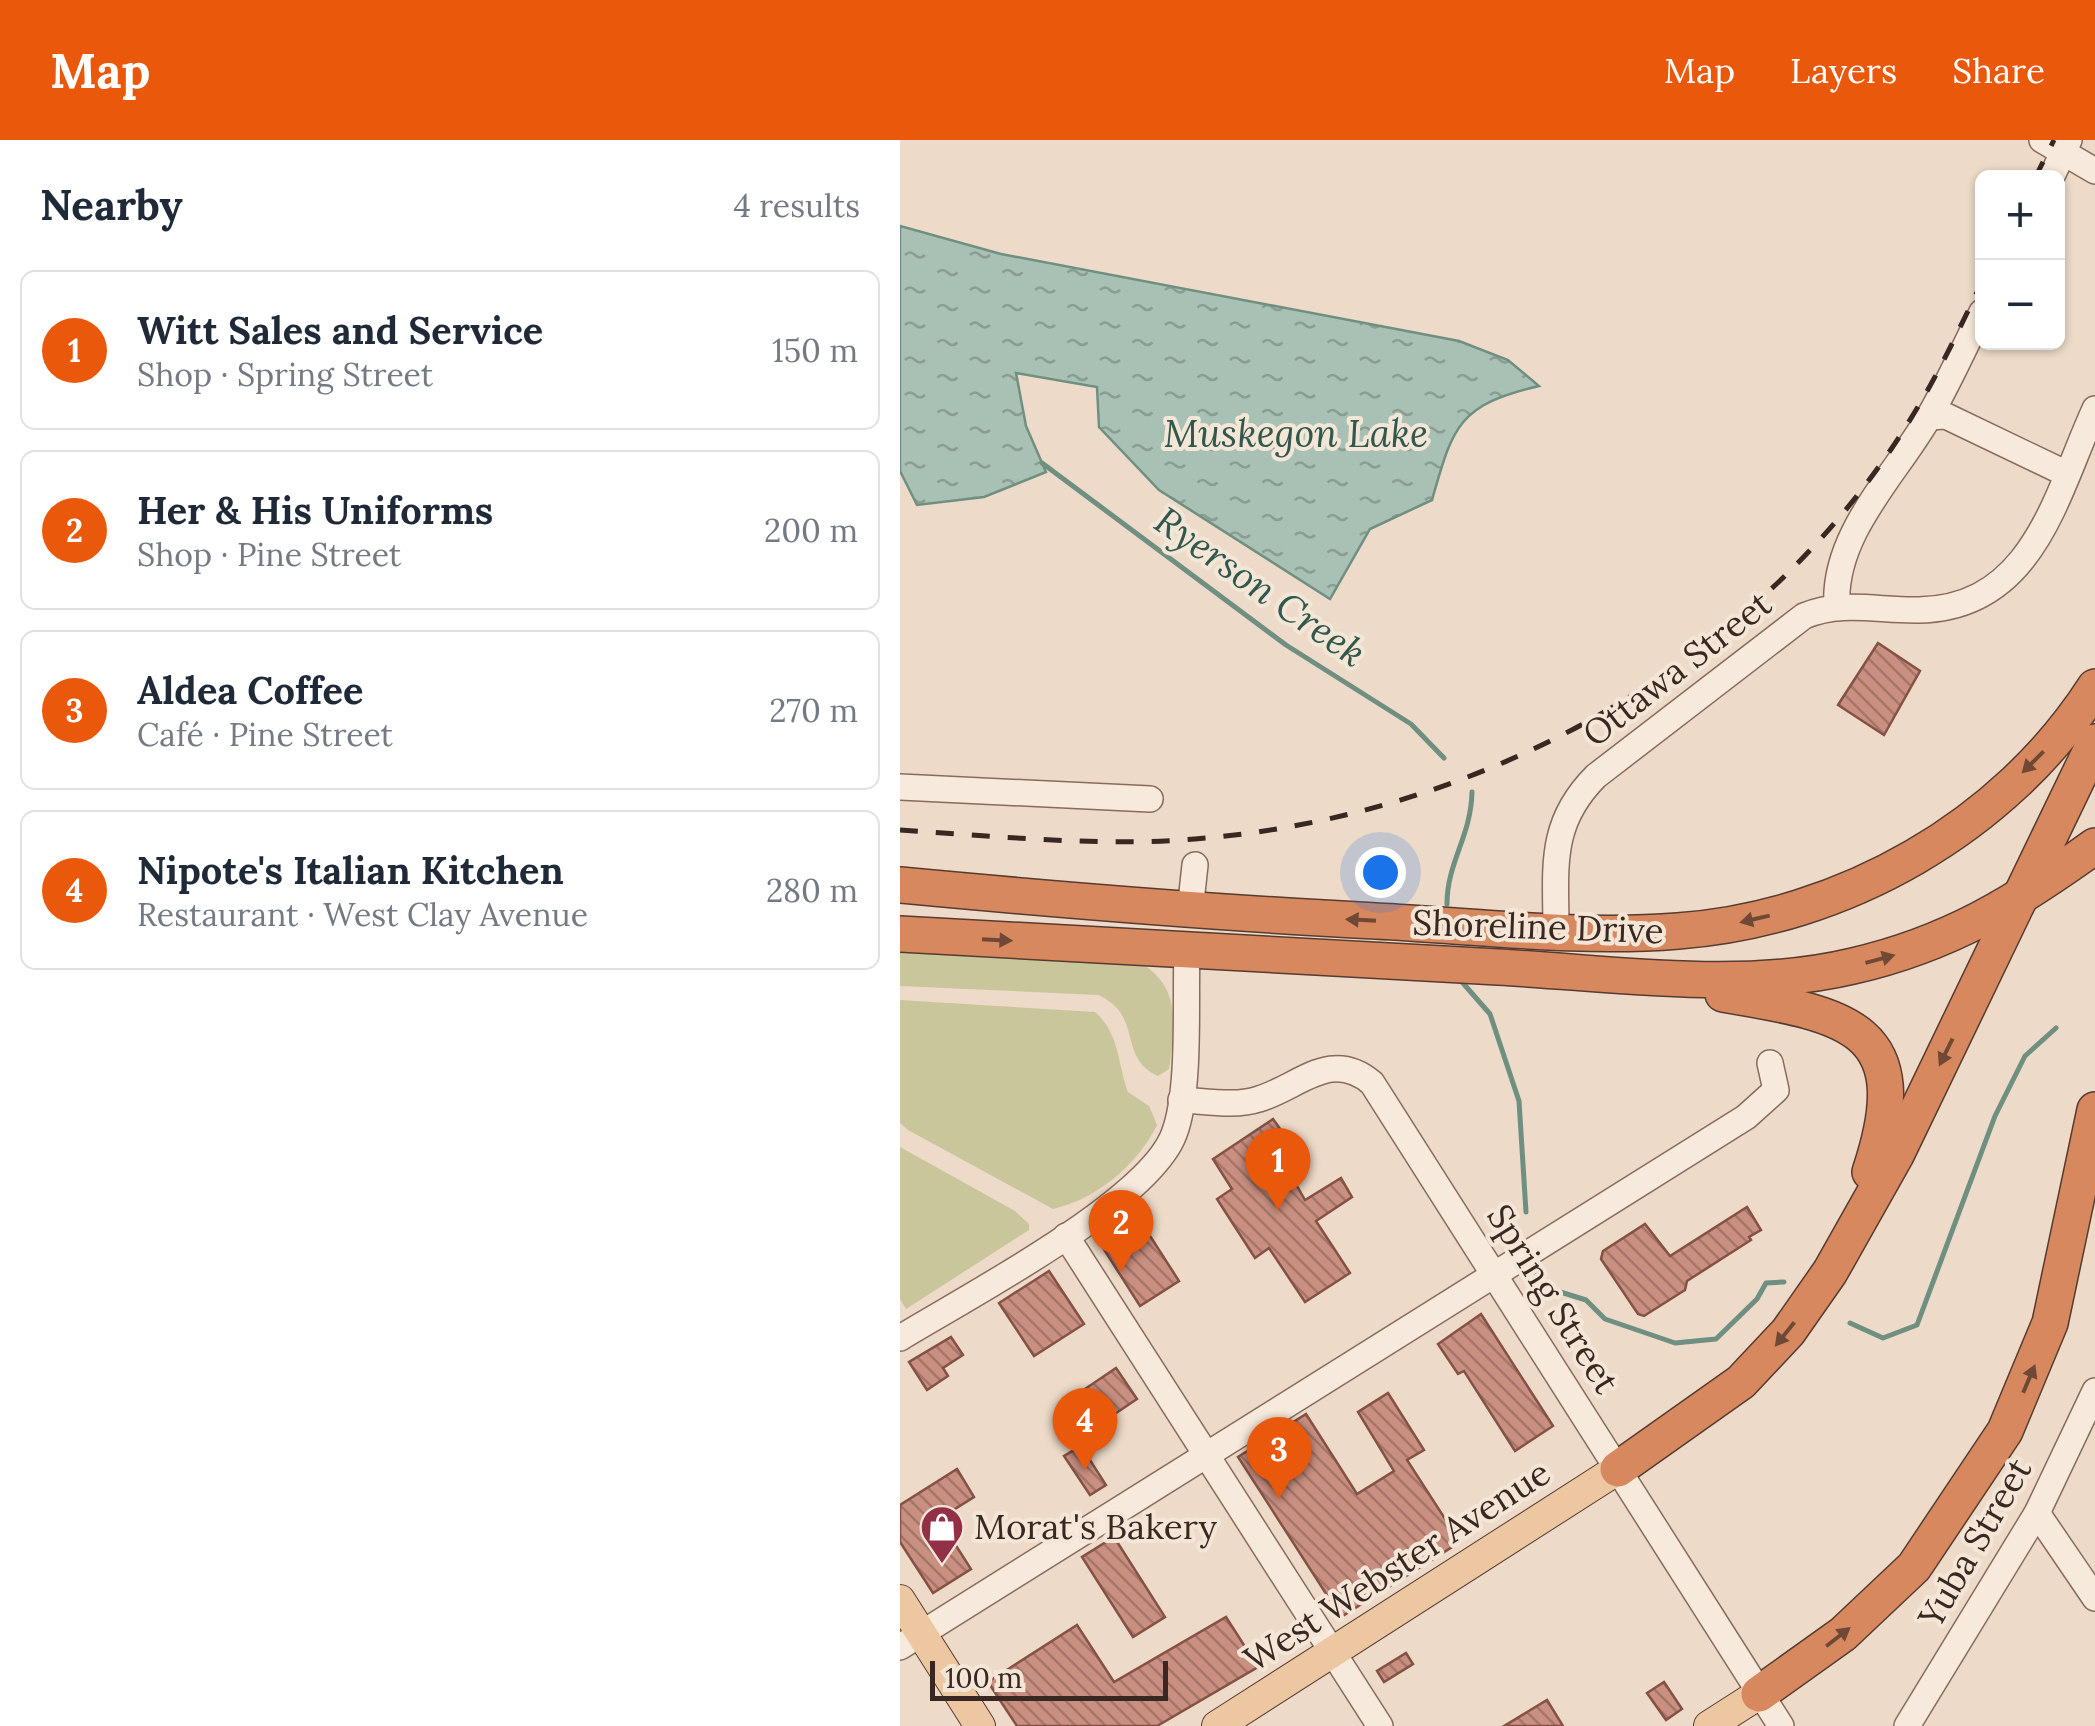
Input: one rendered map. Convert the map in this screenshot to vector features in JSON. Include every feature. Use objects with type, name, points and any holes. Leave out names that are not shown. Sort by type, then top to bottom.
[{"type":"highway","name":"Shoreline Drive","points":[[900,886],[1190,911],[1556,930],[1676,932],[1716,928],[1794,910],[1876,878],[1924,852],[1995,799],[2052,743],[2095,687]]},
{"type":"highway","points":[[1618,1469],[1704,1412],[1766,1357],[1821,1286],[1896,1154],[2095,742]]},
{"type":"highway","name":"Shoreline Drive","points":[[900,934],[1620,974],[1768,977],[1849,968],[1942,939],[2018,902],[2095,846]]},
{"type":"highway","points":[[952,937],[949,914],[961,904],[1075,912],[1190,911]]},
{"type":"highway","points":[[1290,956],[1352,947],[1551,956],[1563,948],[1556,930]]},
{"type":"highway","points":[[1620,974],[1817,1012],[1850,1028],[1878,1052],[1888,1099],[1851,1235]]},
{"type":"highway","points":[[1759,1694],[1843,1634],[1914,1567],[2005,1432],[2050,1323],[2095,1110]]},
{"type":"main road","name":"West Webster Avenue","points":[[1217,1726],[1618,1469]]},
{"type":"main road","points":[[900,1600],[911,1641],[980,1726]]},
{"type":"main road","points":[[1709,1726],[1759,1694]]},
{"type":"street","points":[[2052,170],[2057,144],[2095,171]]},
{"type":"street","points":[[1837,607],[1836,581],[1844,552],[1929,416],[1975,326]]},
{"type":"street","name":"Ottawa Street","points":[[1556,930],[1558,836],[1583,789],[1788,626],[1818,610],[1920,610],[1987,591],[2007,579],[2031,552],[2095,409]]},
{"type":"street","points":[[1929,416],[1946,416],[2065,473]]},
{"type":"street","points":[[900,787],[1150,798]]},
{"type":"street","points":[[1190,911],[1195,865]]},
{"type":"street","points":[[900,1338],[1066,1236],[1152,1167],[1174,1136],[1181,1100],[1187,950]]},
{"type":"street","points":[[911,1641],[1746,1117],[1776,1090],[1770,1063]]},
{"type":"street","name":"Spring Street","points":[[1181,1100],[1244,1102],[1322,1070],[1336,1067],[1360,1072],[1388,1104],[1781,1726]]},
{"type":"street","points":[[1066,1236],[1380,1726]]},
{"type":"street","name":"Yuba Street","points":[[1907,1726],[2037,1513],[2095,1391]]},
{"type":"street","points":[[2037,1513],[2095,1598]]},
{"type":"shaded area","points":[[900,950],[1145,966],[1157,976],[1170,999],[1173,1026],[1169,1069],[1158,1076],[1146,1068],[1138,1059],[1121,1014],[1098,995],[900,986]]},
{"type":"shaded area","points":[[900,1000],[1095,1012],[1114,1039],[1128,1092],[1149,1106],[1157,1125],[1139,1153],[1114,1178],[1085,1197],[1053,1209],[900,1123]]},
{"type":"shaded area","points":[[900,1147],[1015,1211],[1029,1224],[1029,1230],[906,1309],[900,1299]]},
{"type":"water","name":"Muskegon Lake","points":[[900,226],[1001,254],[1459,341],[1508,360],[1539,386],[1491,401],[1463,422],[1446,454],[1432,500],[1370,529],[1330,599],[1159,490],[1099,427],[1097,387],[1016,373],[1026,426],[1046,472],[984,497],[917,505],[900,471]]},
{"type":"building","points":[[1878,643],[1920,671],[1884,735],[1838,705]]},
{"type":"building","points":[[1273,1119],[1303,1161],[1304,1172],[1293,1179],[1305,1200],[1341,1178],[1352,1197],[1316,1221],[1350,1273],[1305,1302],[1269,1248],[1255,1258],[1217,1199],[1232,1189],[1213,1159]]},
{"type":"building","points":[[1747,1207],[1761,1230],[1687,1281],[1685,1290],[1644,1316],[1638,1314],[1601,1259],[1603,1251],[1645,1224],[1670,1256]]},
{"type":"building","points":[[1134,1211],[1179,1281],[1140,1306],[1098,1240],[1099,1234]]},
{"type":"building","points":[[1049,1271],[1084,1324],[1034,1356],[999,1303]]},
{"type":"building","points":[[1481,1314],[1553,1426],[1515,1451],[1464,1371],[1458,1374],[1438,1344]]},
{"type":"building","points":[[951,1337],[963,1355],[943,1368],[948,1376],[927,1390],[909,1362]]},
{"type":"building","points":[[1116,1368],[1137,1399],[1100,1424],[1079,1393]]},
{"type":"building","points":[[1388,1393],[1424,1450],[1407,1460],[1460,1542],[1341,1617],[1238,1457],[1306,1414],[1357,1494],[1394,1471],[1358,1412]]},
{"type":"building","points":[[1081,1446],[1106,1485],[1090,1495],[1064,1456]]},
{"type":"building","points":[[957,1469],[974,1497],[939,1519],[971,1569],[933,1593],[900,1542],[900,1505]]},
{"type":"building","points":[[1114,1537],[1165,1617],[1133,1637],[1082,1557]]},
{"type":"building","points":[[1226,1617],[1258,1667],[1157,1726],[1017,1726],[988,1682],[1077,1625],[1114,1682]]},
{"type":"building","points":[[1406,1653],[1413,1664],[1384,1682],[1377,1671]]},
{"type":"building","points":[[1664,1682],[1682,1709],[1666,1720],[1647,1693]]},
{"type":"building","points":[[1547,1700],[1563,1726],[1504,1726]]},
{"type":"waterway","name":"Ryerson Creek","points":[[1042,463],[1286,645],[1411,724],[1444,758]]},
{"type":"waterway","name":"Ryerson Creek","points":[[1447,904],[1472,792]]},
{"type":"waterway","name":"Ryerson Creek","points":[[1462,982],[1490,1014],[1519,1101],[1526,1212]]},
{"type":"waterway","name":"Ryerson Creek","points":[[1850,1323],[1883,1338],[1917,1325],[1995,1116],[2025,1056],[2056,1028]]},
{"type":"waterway","name":"Ryerson Creek","points":[[1533,1271],[1554,1290],[1586,1300],[1605,1319],[1675,1343],[1716,1339],[1757,1299],[1766,1283],[1784,1282]]},
{"type":"railway","points":[[2039,170],[2054,140]]},
{"type":"railway","points":[[900,830],[1085,841],[1195,839],[1303,824],[1408,798],[1510,760],[1607,710],[1698,650],[1781,580],[1854,500],[1916,410],[1975,296]]},
{"type":"place","name":"Witt Sales and Service","points":[[1278,1210]]},
{"type":"place","name":"Her & His Uniforms","points":[[1121,1272]]},
{"type":"place","name":"Nipote's Italian Kitchen","points":[[1085,1470]]},
{"type":"place","name":"Aldea Coffee","points":[[1279,1499]]},
{"type":"place","name":"Morat's Bakery","points":[[942,1565]]}]
